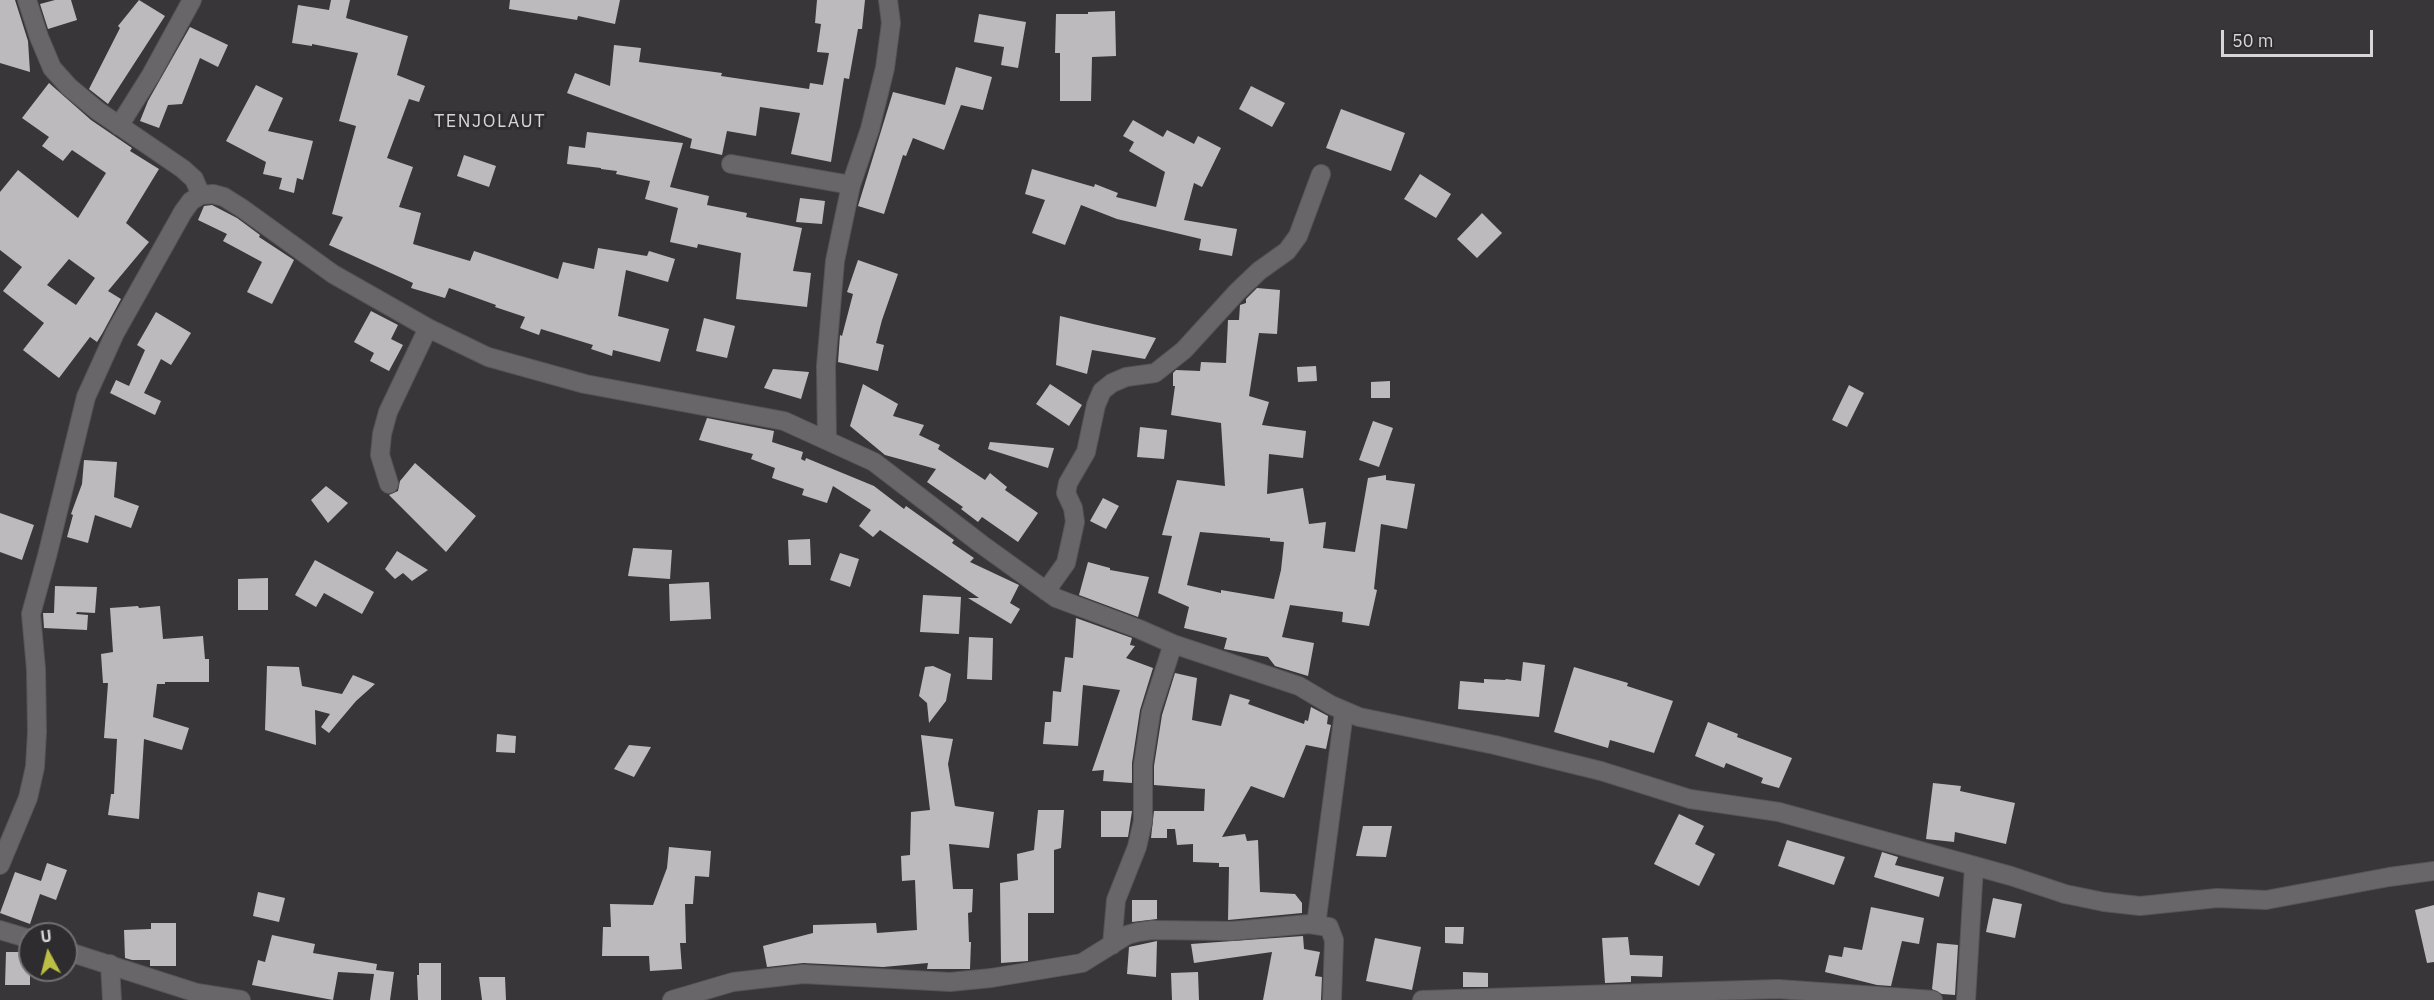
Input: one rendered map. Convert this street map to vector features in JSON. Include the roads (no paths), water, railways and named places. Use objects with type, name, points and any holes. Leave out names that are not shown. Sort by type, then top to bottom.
[{"type":"street","points":[[27,0],[39,38],[52,68],[69,87],[119,126],[189,174],[194,179],[201,195]]},
{"type":"street","points":[[119,126],[151,75],[192,0]]},
{"type":"street","points":[[827,440],[826,366],[835,261],[851,185],[870,129],[885,68],[891,22],[888,0]]},
{"type":"street","points":[[731,164],[851,185]]},
{"type":"street","points":[[1046,591],[1066,563],[1075,522],[1073,508],[1066,493],[1068,483],[1086,452],[1096,405],[1102,391],[1112,383],[1126,378],[1155,373],[1184,350],[1237,292],[1287,251],[1298,236],[1321,174]]},
{"type":"street","points":[[0,865],[28,798],[35,767],[36,669],[31,614],[86,397],[116,333],[174,227],[191,201],[201,195],[224,196],[333,274],[428,328],[488,357],[521,368],[615,390],[784,421],[827,440],[874,462],[1056,598],[1139,628],[1173,644],[1299,686],[1344,712],[1601,771],[1690,799],[1779,812],[1974,866],[2065,894],[2104,902],[2140,906],[2217,898],[2266,900],[2388,877],[2434,871]]},
{"type":"street","points":[[389,484],[380,455],[382,434],[388,412],[428,328]]},
{"type":"street","points":[[1112,945],[1116,900],[1137,847],[1143,821],[1143,765],[1151,712],[1173,644]]},
{"type":"street","points":[[1316,925],[1344,712]]},
{"type":"street","points":[[1966,1000],[1974,866]]},
{"type":"street","points":[[672,1000],[733,982],[803,974],[950,982],[992,978],[1082,963],[1127,935],[1152,930],[1232,931],[1316,925],[1329,927],[1334,940],[1332,1000]]},
{"type":"street","points":[[0,930],[18,935]]},
{"type":"street","points":[[78,955],[197,993],[241,1000]]},
{"type":"street","points":[[110,964],[112,1000]]},
{"type":"street","points":[[1422,1000],[1778,989],[1933,1000]]},
{"type":"district","name":"TENJOLAUT","points":[[490,122]]}]
